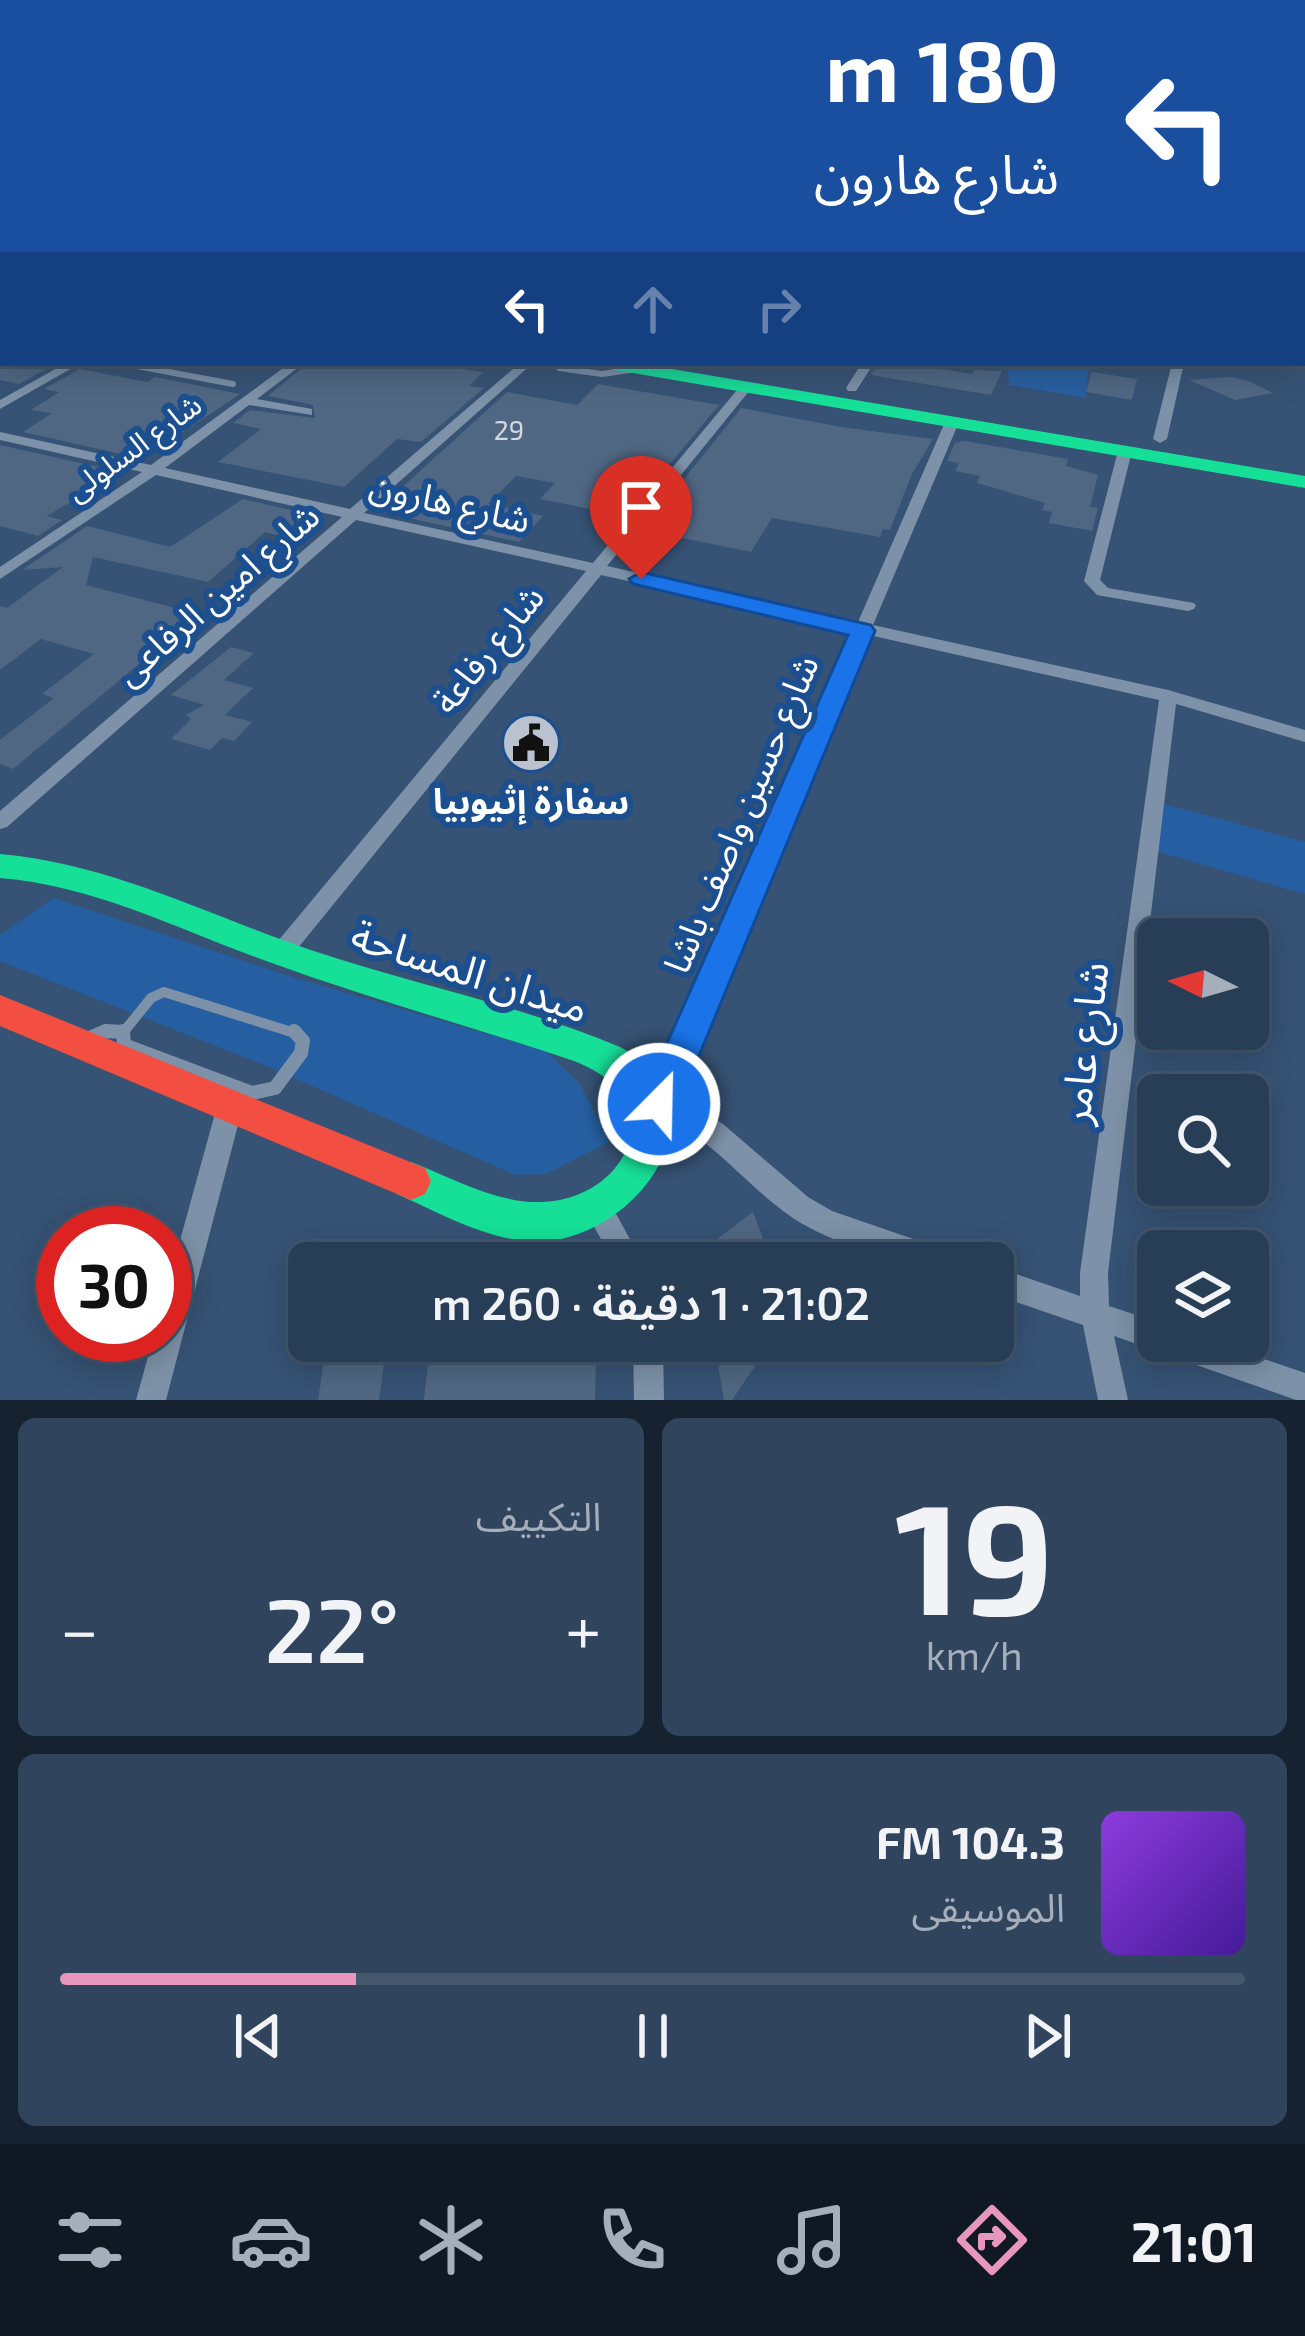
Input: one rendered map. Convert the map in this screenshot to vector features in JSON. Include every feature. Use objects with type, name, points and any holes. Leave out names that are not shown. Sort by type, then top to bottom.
[{"type":"main road","points":[[622,366],[1125,452],[1159,448],[1305,464]]},
{"type":"main road","points":[[717,366],[1159,448],[1305,482]]},
{"type":"main road","points":[[1159,448],[1189,470],[1305,491]]},
{"type":"main road","name":"ميدان المساحة","points":[[5,862],[60,874],[281,953],[578,1047],[630,1073]]},
{"type":"main road","points":[[0,1010],[230,1106],[274,1106],[442,1194],[509,1215],[553,1222],[599,1210],[632,1181],[649,1144],[647,1106],[630,1073]]},
{"type":"street","points":[[0,405],[69,366]]},
{"type":"street","name":"شارع السلولى","points":[[0,574],[154,470],[294,366]]},
{"type":"street","name":"شارع امين الرفاعى","points":[[0,822],[524,366]]},
{"type":"street","points":[[852,388],[866,366]]},
{"type":"street","points":[[1159,448],[1177,366]]},
{"type":"street","name":"شارع رفاعة","points":[[281,953],[746,387]]},
{"type":"street","points":[[244,401],[307,412]]},
{"type":"street","name":"شارع حسين واصف باشا","points":[[659,1104],[952,422]]},
{"type":"street","name":"شارع هارون","points":[[0,436],[1168,696],[1305,736]]},
{"type":"street","points":[[1125,452],[1092,581],[1103,592],[1188,606]]},
{"type":"street","name":"شارع عامر","points":[[1113,1400],[1095,1315],[1098,1234],[1168,696]]},
{"type":"street","points":[[630,1073],[659,1104],[714,1132],[798,1206],[825,1222],[883,1242]]},
{"type":"street","points":[[152,1400],[230,1106]]},
{"type":"street","points":[[599,1210],[617,1242]]},
{"type":"street","points":[[1014,1287],[1137,1330]]},
{"type":"street","points":[[648,1362],[649,1400]]},
{"type":"street","points":[[1230,1362],[1305,1388]]},
{"type":"lane","points":[[138,366],[233,383]]},
{"type":"lane","points":[[558,366],[596,374],[641,369]]},
{"type":"lane","points":[[164,992],[297,1032],[303,1041],[302,1053],[283,1081],[274,1106],[252,1093],[128,1048],[121,1042],[122,1032],[151,998],[164,992]]},
{"type":"lane","points":[[84,1046],[98,1034],[122,1032]]},
{"type":"shaded area","points":[[1008,366],[1088,366],[1086,398],[1009,385]]},
{"type":"shaded area","points":[[1154,801],[1305,842],[1305,894],[1148,849]]},
{"type":"shaded area","points":[[53,898],[302,980],[546,1051],[580,1084],[609,1142],[546,1174],[516,1175],[262,1064],[0,961],[0,935]]},
{"type":"building","points":[[0,366],[51,366],[19,384],[0,380]]},
{"type":"building","points":[[304,366],[444,366],[483,372],[469,386],[484,388],[421,442],[397,439],[344,487],[218,462],[261,429],[233,423],[250,410],[315,418],[313,405],[268,396]]},
{"type":"building","points":[[876,366],[935,366],[972,374],[974,370],[1002,371],[991,395],[871,375]]},
{"type":"building","points":[[80,369],[147,382],[155,377],[240,394],[143,459],[23,432],[52,413],[31,410],[59,392],[44,389]]},
{"type":"building","points":[[1092,372],[1137,379],[1132,400],[1086,392]]},
{"type":"building","points":[[1231,377],[1273,393],[1235,400],[1189,380]]},
{"type":"building","points":[[598,384],[719,405],[650,488],[618,481],[595,510],[540,499],[555,483],[516,476],[488,504],[543,516],[519,542],[376,511],[507,392],[577,405]]},
{"type":"building","points":[[741,408],[933,439],[912,474],[890,530],[883,529],[880,537],[772,518],[751,552],[643,530]]},
{"type":"building","points":[[955,443],[1068,459],[1066,466],[1098,475],[1090,507],[1098,508],[1092,531],[1049,523],[1052,512],[1042,510],[1045,503],[977,483],[980,476],[955,471],[959,463],[947,461]]},
{"type":"building","points":[[0,445],[121,472],[47,516],[62,520],[38,536],[0,526]]},
{"type":"building","points":[[243,499],[316,516],[289,538],[265,532],[208,582],[93,557],[86,585],[199,614],[13,769],[0,764],[0,740],[54,698],[42,694],[94,654],[41,639],[0,670],[0,606],[7,608],[63,567],[22,570],[87,526],[170,547]]},
{"type":"building","points":[[231,647],[254,653],[224,680],[253,688],[225,715],[252,722],[234,741],[222,738],[210,750],[171,739],[191,719],[186,715],[204,705],[171,695]]},
{"type":"building","points":[[753,1212],[764,1242],[713,1242]]},
{"type":"building","points":[[324,1362],[384,1362],[379,1400],[318,1400]]},
{"type":"building","points":[[428,1362],[596,1362],[595,1400],[424,1400]]},
{"type":"building","points":[[718,1362],[758,1362],[732,1400],[724,1400]]},
{"type":"traffic: fast","points":[[622,366],[1305,482]]},
{"type":"traffic: fast","points":[[0,866],[36,869],[108,886],[281,953],[587,1050],[626,1069],[647,1098],[652,1122],[648,1147],[636,1170],[618,1191],[570,1218],[544,1222],[510,1218],[411,1181]]},
{"type":"traffic: jam","points":[[0,1010],[411,1181]]},
{"type":"place","name":"سفارة إثيوبيا","points":[[531,743]]},
{"type":"route","points":[[641,579],[862,631],[659,1104]]}]
